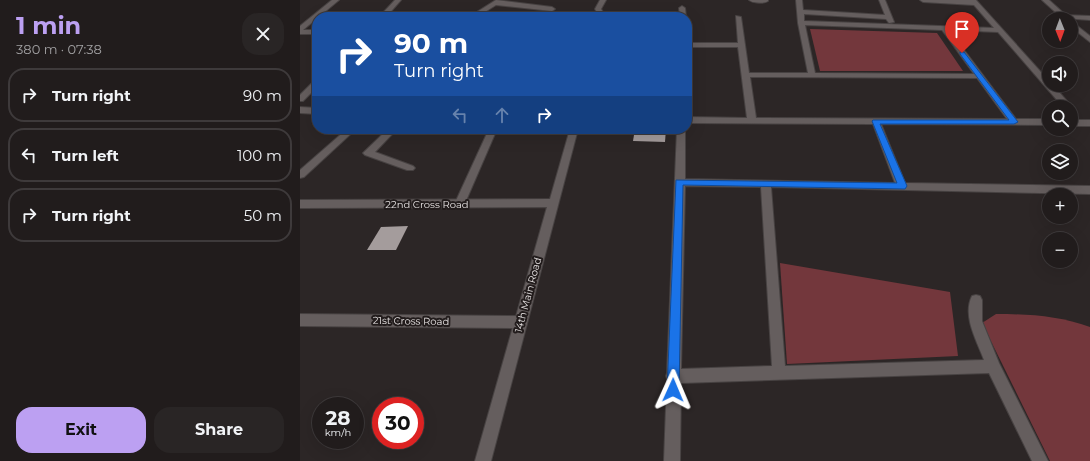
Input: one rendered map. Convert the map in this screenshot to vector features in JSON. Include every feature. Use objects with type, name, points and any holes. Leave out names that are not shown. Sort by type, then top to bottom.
[{"type":"street","points":[[322,12],[336,0]]},
{"type":"street","points":[[387,12],[398,0]]},
{"type":"street","points":[[600,12],[598,8],[603,0]]},
{"type":"street","points":[[752,0],[766,0]]},
{"type":"street","points":[[799,0],[801,23],[812,75]]},
{"type":"street","points":[[882,0],[893,27]]},
{"type":"street","points":[[922,0],[974,1],[1062,100]]},
{"type":"street","points":[[1046,0],[1059,12]]},
{"type":"street","points":[[480,12],[497,2],[552,9]]},
{"type":"street","points":[[682,8],[682,12]]},
{"type":"street","points":[[800,12],[888,17]]},
{"type":"street","points":[[738,17],[752,121]]},
{"type":"street","points":[[1078,18],[1090,18]]},
{"type":"street","points":[[300,31],[312,21]]},
{"type":"street","points":[[801,23],[1000,30]]},
{"type":"street","points":[[944,28],[1014,122]]},
{"type":"street","points":[[1078,29],[1090,40]]},
{"type":"street","points":[[300,31],[312,32]]},
{"type":"street","points":[[692,45],[742,45]]},
{"type":"street","points":[[746,75],[979,76]]},
{"type":"street","points":[[300,99],[312,88]]},
{"type":"street","points":[[300,110],[312,111]]},
{"type":"street","points":[[1078,117],[1086,123]]},
{"type":"street","points":[[692,120],[1042,122]]},
{"type":"street","points":[[876,121],[902,186]]},
{"type":"street","points":[[301,175],[346,134]]},
{"type":"street","points":[[388,134],[368,153],[410,168]]},
{"type":"street","points":[[460,204],[491,134]]},
{"type":"street","name":"14th Main Road","points":[[483,461],[573,134]]},
{"type":"street","points":[[672,461],[681,134]]},
{"type":"street","points":[[679,182],[1090,190]]},
{"type":"street","points":[[766,184],[779,372]]},
{"type":"street","name":"22nd Cross Road","points":[[300,204],[554,203]]},
{"type":"street","points":[[976,300],[976,321],[993,366],[1040,461]]},
{"type":"street","name":"21st Cross Road","points":[[300,320],[521,322]]},
{"type":"street","points":[[674,376],[993,366]]},
{"type":"shaded area","points":[[810,29],[937,33],[963,71],[820,71]]},
{"type":"shaded area","points":[[780,263],[950,292],[958,356],[787,364]]},
{"type":"shaded area","points":[[996,314],[1044,316],[1067,320],[1090,327],[1090,461],[1050,461],[982,323]]},
{"type":"building","points":[[634,134],[666,134],[665,142],[633,141]]},
{"type":"building","points":[[408,226],[396,250],[367,250],[381,227]]},
{"type":"route","points":[[673,390],[679,182],[902,186],[876,121],[1014,122],[962,53]]}]
